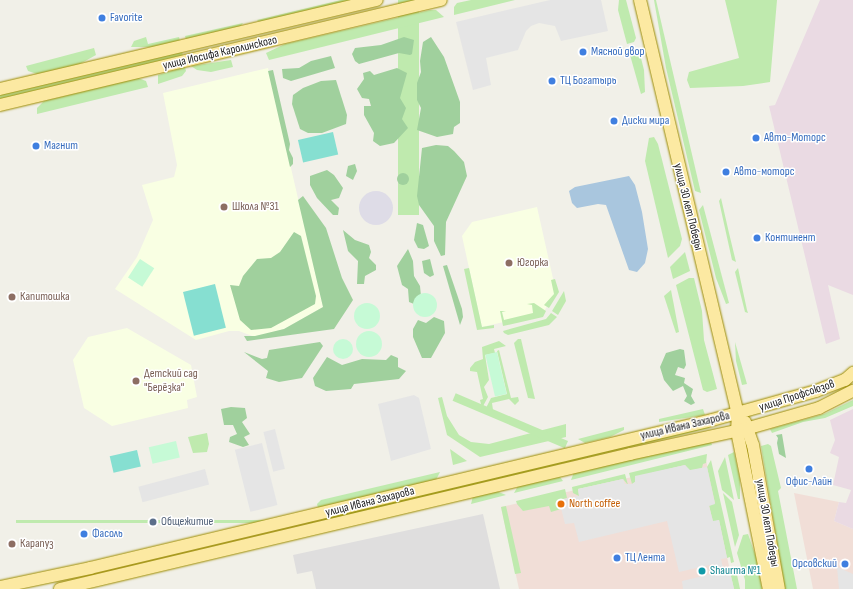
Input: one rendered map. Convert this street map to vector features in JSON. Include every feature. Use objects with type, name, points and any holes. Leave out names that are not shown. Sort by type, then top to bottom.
[{"type":"main road","name":"улица Иосифа Каролинского","points":[[0,89],[377,0]]},
{"type":"main road","name":"улица Иосифа Каролинского","points":[[0,105],[441,0]]},
{"type":"main road","name":"улица 30 лет Победы","points":[[640,0],[738,414],[743,429],[779,589]]},
{"type":"main road","name":"улица Профсоюзов","points":[[738,414],[816,391],[845,380],[853,373]]},
{"type":"main road","name":"улица Профсоюзов","points":[[743,429],[819,408],[853,391]]},
{"type":"main road","name":"улица Ивана Захарова","points":[[0,587],[97,567],[738,414]]},
{"type":"main road","name":"улица 30 лет Победы","points":[[743,429],[769,589]]},
{"type":"main road","name":"улица Ивана Захарова","points":[[60,589],[630,454],[743,429]]},
{"type":"shaded area","name":"ТЦ Богатырь","points":[[550,0],[601,0],[608,31],[561,41],[555,26],[539,23],[531,26],[526,31],[518,50],[486,58],[491,85],[473,90],[456,22]]},
{"type":"shaded area","points":[[820,0],[853,0],[853,295],[828,285],[840,339],[826,344],[769,106],[775,105]]},
{"type":"shaded area","name":"Школа №31","points":[[268,68],[323,307],[284,329],[255,337],[239,331],[229,331],[196,340],[115,289],[137,257],[153,220],[142,185],[174,177],[177,165],[163,93]]},
{"type":"shaded area","points":[[333,132],[338,154],[303,163],[298,140]]},
{"type":"shaded area","points":[[629,176],[635,185],[642,212],[648,249],[645,263],[637,272],[629,270],[606,205],[598,204],[577,208],[572,203],[569,191],[575,187]]},
{"type":"shaded area","points":[[376,191],[388,196],[393,208],[388,220],[376,225],[364,220],[359,208],[364,196]]},
{"type":"shaded area","name":"Югорка","points":[[537,207],[556,292],[543,313],[482,327],[462,236],[472,222]]},
{"type":"shaded area","points":[[215,284],[226,328],[194,336],[183,292]]},
{"type":"shaded area","name":"Детский сад \"Берёзка\"","points":[[127,328],[191,365],[197,397],[187,400],[188,408],[112,426],[84,408],[73,360],[88,337]]},
{"type":"shaded area","points":[[414,395],[419,398],[431,449],[391,461],[378,404]]},
{"type":"shaded area","points":[[853,409],[853,529],[834,521],[839,502],[846,503],[851,490],[833,485],[839,457],[830,453],[835,440],[830,420]]},
{"type":"shaded area","points":[[275,429],[285,469],[273,472],[263,432]]},
{"type":"shaded area","points":[[262,443],[277,505],[250,512],[235,450]]},
{"type":"shaded area","points":[[137,450],[141,467],[114,473],[110,456]]},
{"type":"shaded area","points":[[706,460],[734,589],[519,589],[501,507]]},
{"type":"shaded area","name":"ТЦ Лента","points":[[685,465],[690,470],[707,467],[715,504],[709,506],[713,521],[719,520],[727,558],[721,559],[724,573],[730,572],[734,589],[683,589],[682,581],[716,573],[714,564],[679,572],[667,521],[579,542],[574,523],[565,524],[559,500],[579,496],[578,489],[623,479],[625,484],[632,484],[635,482],[635,476]]},
{"type":"shaded area","points":[[205,469],[209,484],[142,502],[138,487]]},
{"type":"shaded area","points":[[794,493],[839,502],[834,521],[853,529],[853,589],[813,589]]},
{"type":"shaded area","points":[[483,514],[500,589],[316,589],[312,571],[297,574],[293,555]]},
{"type":"shaded area","points":[[837,567],[853,574],[853,589],[839,589]]},
{"type":"green space","points":[[341,0],[354,0],[259,22],[257,20]]},
{"type":"green space","points":[[398,0],[419,0],[419,215],[398,215]]},
{"type":"green space","points":[[471,0],[515,0],[454,15],[454,7],[457,3]]},
{"type":"green space","points":[[619,0],[626,0],[636,38],[634,42],[627,44],[618,10]]},
{"type":"green space","points":[[654,0],[656,0],[701,193],[695,191],[666,68]]},
{"type":"green space","points":[[725,0],[777,0],[770,82],[743,86],[690,88],[687,80],[689,72],[739,58]]},
{"type":"green space","points":[[430,10],[436,10],[444,17],[269,60],[266,53],[285,44]]},
{"type":"green space","points":[[243,23],[240,27],[186,40],[185,36]]},
{"type":"green space","points":[[146,37],[148,44],[179,37],[180,41],[153,47],[131,47],[134,41]]},
{"type":"green space","points":[[404,37],[414,40],[412,54],[410,55],[399,53],[359,64],[355,61],[352,54],[355,48],[381,45]]},
{"type":"green space","points":[[431,37],[444,57],[460,102],[460,123],[454,127],[453,134],[437,137],[417,130],[421,108],[417,100],[417,83],[421,72],[420,61],[423,42]]},
{"type":"green space","points":[[94,48],[96,55],[78,65],[37,74],[28,71],[26,66]]},
{"type":"green space","points":[[182,52],[183,56],[0,100],[0,94]]},
{"type":"green space","points":[[633,53],[641,58],[644,70],[645,92],[641,94],[630,55]]},
{"type":"green space","points":[[331,56],[335,68],[291,81],[283,78],[282,69],[299,68],[311,61]]},
{"type":"green space","points":[[231,60],[233,67],[211,72],[197,70],[191,66]]},
{"type":"green space","points":[[185,67],[186,71],[182,76],[158,84],[158,75]]},
{"type":"green space","points":[[397,68],[407,73],[400,98],[406,108],[402,119],[408,128],[394,143],[380,146],[373,141],[374,133],[364,115],[364,106],[371,106],[369,99],[362,98],[357,89],[364,79],[363,73],[370,71],[374,75]]},
{"type":"green space","points":[[273,70],[290,144],[289,150],[293,158],[293,164],[290,167],[268,71]]},
{"type":"green space","points":[[138,78],[146,81],[148,87],[37,114],[37,108],[44,101]]},
{"type":"green space","points":[[336,80],[347,115],[346,124],[322,133],[308,133],[300,129],[292,104],[293,95],[303,88],[321,81]]},
{"type":"green space","points":[[654,137],[658,144],[682,239],[680,246],[668,258],[645,161],[649,138]]},
{"type":"green space","points":[[436,145],[448,146],[454,151],[464,162],[467,176],[446,222],[445,255],[441,256],[434,241],[434,226],[419,205],[417,196],[422,148]]},
{"type":"green space","points":[[355,164],[357,171],[353,180],[346,176],[348,166]]},
{"type":"green space","points":[[327,170],[334,175],[343,188],[339,198],[331,200],[339,208],[338,215],[333,215],[317,198],[310,185],[310,176]]},
{"type":"green space","points":[[401,173],[405,173],[409,179],[405,185],[401,185],[397,181],[397,177]]},
{"type":"green space","points":[[303,196],[326,228],[342,278],[353,300],[334,329],[247,341],[244,336],[255,336],[284,329],[323,307],[298,200]]},
{"type":"green space","points":[[721,198],[736,262],[732,260],[719,201]]},
{"type":"green space","points":[[703,205],[729,303],[726,304],[716,278],[699,210]]},
{"type":"green space","points":[[417,223],[423,225],[429,246],[424,249],[418,248],[414,240]]},
{"type":"green space","points":[[343,230],[355,240],[369,245],[371,252],[369,258],[376,265],[376,270],[365,276],[364,284],[357,284],[358,261],[348,251]]},
{"type":"green space","points":[[294,232],[301,236],[316,296],[315,304],[271,328],[251,330],[240,320],[230,285],[239,286],[243,276],[257,259],[271,258],[280,252]]},
{"type":"green space","points":[[408,249],[413,261],[414,276],[420,286],[421,296],[414,304],[409,302],[408,289],[402,285],[397,266]]},
{"type":"green space","points":[[685,252],[690,271],[673,279],[670,267]]},
{"type":"green space","points":[[140,259],[154,268],[142,287],[128,277]]},
{"type":"green space","points":[[430,259],[434,275],[430,277],[424,273],[422,261]]},
{"type":"green space","points":[[447,265],[462,309],[463,317],[460,325],[443,266]]},
{"type":"green space","points":[[469,268],[482,327],[494,325],[494,328],[477,330],[464,269]]},
{"type":"green space","points":[[738,268],[748,313],[745,312],[735,272]]},
{"type":"green space","points":[[689,278],[694,278],[702,311],[704,340],[717,389],[707,392],[703,390],[676,285]]},
{"type":"green space","points":[[555,279],[559,292],[549,308],[544,305],[554,294],[551,280]]},
{"type":"green space","points":[[671,290],[679,332],[676,333],[664,296]]},
{"type":"green space","points":[[564,291],[566,301],[558,315],[552,311]]},
{"type":"green space","points":[[425,293],[433,297],[437,305],[433,313],[425,317],[417,313],[413,305],[417,297]]},
{"type":"green space","points":[[367,303],[376,307],[380,316],[376,325],[367,329],[358,325],[354,316],[358,307]]},
{"type":"green space","points":[[534,303],[546,311],[543,317],[503,326],[500,311],[506,311],[502,312],[504,320],[533,313],[532,305],[527,304]]},
{"type":"green space","points":[[551,313],[557,317],[549,325],[508,335],[503,331],[546,319]]},
{"type":"green space","points":[[434,317],[444,321],[445,333],[431,358],[422,358],[413,337],[413,329],[418,320],[426,323]]},
{"type":"green space","points":[[369,331],[378,335],[382,344],[378,353],[369,357],[360,353],[356,344],[360,335]]},
{"type":"green space","points":[[339,339],[347,339],[353,345],[353,353],[347,359],[339,359],[333,353],[333,345]]},
{"type":"green space","points":[[518,339],[521,339],[535,399],[528,398],[514,343]]},
{"type":"green space","points":[[499,341],[506,346],[494,349],[495,353],[485,355],[489,380],[484,387],[488,397],[482,408],[480,400],[483,399],[477,372],[470,371],[470,368],[475,362],[483,359],[482,347]]},
{"type":"green space","points":[[320,342],[323,346],[302,378],[279,382],[266,378],[268,371],[244,352],[262,359],[267,358],[269,350]]},
{"type":"green space","points":[[735,342],[747,384],[742,385],[736,361]]},
{"type":"green space","points":[[680,349],[684,350],[686,365],[684,369],[678,367],[675,375],[685,378],[684,383],[693,389],[691,396],[695,403],[691,405],[684,401],[687,396],[683,386],[673,391],[664,380],[660,367],[666,353]]},
{"type":"green space","points":[[499,350],[511,398],[518,397],[519,401],[515,405],[509,399],[492,403],[493,410],[489,411],[485,410],[491,398],[507,394],[497,351]]},
{"type":"green space","points":[[497,352],[507,394],[495,397],[485,355]]},
{"type":"green space","points":[[391,355],[398,358],[398,367],[406,371],[399,379],[354,384],[351,389],[326,391],[315,386],[313,378],[327,357],[342,365],[362,359],[386,360]]},
{"type":"green space","points":[[456,393],[568,441],[565,448],[453,401]]},
{"type":"green space","points":[[442,397],[447,416],[459,435],[471,442],[489,444],[566,424],[566,437],[480,457],[447,435],[438,398]]},
{"type":"green space","points":[[853,400],[853,406],[825,418],[803,422],[772,433],[770,429],[824,414]]},
{"type":"green space","points":[[231,407],[245,408],[247,418],[242,422],[250,434],[244,437],[249,445],[243,447],[229,442],[230,437],[237,434],[233,425],[224,425],[221,409]]},
{"type":"green space","points":[[703,409],[705,415],[659,422],[659,419]]},
{"type":"green space","points":[[708,424],[709,428],[324,521],[323,518]]},
{"type":"green space","points":[[624,427],[624,430],[610,437],[585,443],[578,439]]},
{"type":"green space","points":[[207,433],[209,444],[207,452],[193,453],[188,437]]},
{"type":"green space","points":[[782,434],[786,458],[779,454],[777,443],[778,438],[776,435]]},
{"type":"green space","points":[[176,441],[180,458],[153,464],[149,447]]},
{"type":"green space","points":[[711,442],[712,445],[571,480],[574,472]]},
{"type":"green space","points":[[768,444],[771,446],[781,488],[778,491],[797,589],[785,589],[761,446]]},
{"type":"green space","points":[[450,449],[467,461],[453,465]]},
{"type":"green space","points":[[734,452],[740,479],[740,499],[738,499],[728,455]]},
{"type":"green space","points":[[707,454],[706,463],[703,464],[702,468],[690,471],[685,465],[635,477],[635,482],[632,484],[629,473]]},
{"type":"green space","points":[[725,457],[734,500],[722,490],[718,471]]},
{"type":"green space","points":[[711,460],[734,562],[731,563],[730,557],[727,558],[719,520],[713,522],[709,505],[715,503],[707,467]]},
{"type":"green space","points":[[440,472],[436,480],[318,508],[317,504],[321,500]]},
{"type":"green space","points":[[625,474],[628,485],[623,479],[578,489],[579,496],[573,493],[572,487]]},
{"type":"green space","points":[[560,477],[563,481],[514,493],[519,484]]},
{"type":"green space","points":[[565,489],[567,498],[559,500],[561,509],[551,512],[549,506],[523,511],[516,501]]},
{"type":"green space","points":[[496,491],[506,495],[471,504],[473,496]]},
{"type":"green space","points":[[723,493],[732,502],[739,535],[735,547]]},
{"type":"green space","points":[[506,506],[521,573],[515,574],[501,507]]},
{"type":"green space","points":[[16,520],[313,520],[313,523],[16,523]]},
{"type":"green space","points":[[748,534],[756,557],[762,589],[745,589],[745,580],[737,553],[743,535]]},
{"type":"green space","points":[[736,570],[740,589],[734,589],[730,572]]},
{"type":"place","name":"Favorite","points":[[102,18]]},
{"type":"place","name":"Мясной двор","points":[[583,52]]},
{"type":"place","name":"ТЦ Богатырь","points":[[552,81]]},
{"type":"place","name":"Диски мира","points":[[614,121]]},
{"type":"place","name":"Авто-Моторс","points":[[756,138]]},
{"type":"place","name":"Магнит","points":[[36,146]]},
{"type":"place","name":"Авто-моторс","points":[[726,172]]},
{"type":"place","name":"Школа №31","points":[[224,207]]},
{"type":"place","name":"Континент","points":[[757,238]]},
{"type":"place","name":"Югорка","points":[[509,263]]},
{"type":"place","name":"Капитошка","points":[[12,297]]},
{"type":"place","name":"Детский сад \"Берёзка\"","points":[[136,381]]},
{"type":"place","name":"Офис-Лайн","points":[[809,469]]},
{"type":"place","name":"North coffee","points":[[561,504]]},
{"type":"place","name":"Общежитие","points":[[153,522]]},
{"type":"place","name":"Фасоль","points":[[84,534]]},
{"type":"place","name":"Карапуз","points":[[12,544]]},
{"type":"place","name":"ТЦ Лента","points":[[617,558]]},
{"type":"place","name":"Орсовский","points":[[845,564]]},
{"type":"place","name":"Shaurma №1","points":[[702,571]]}]
